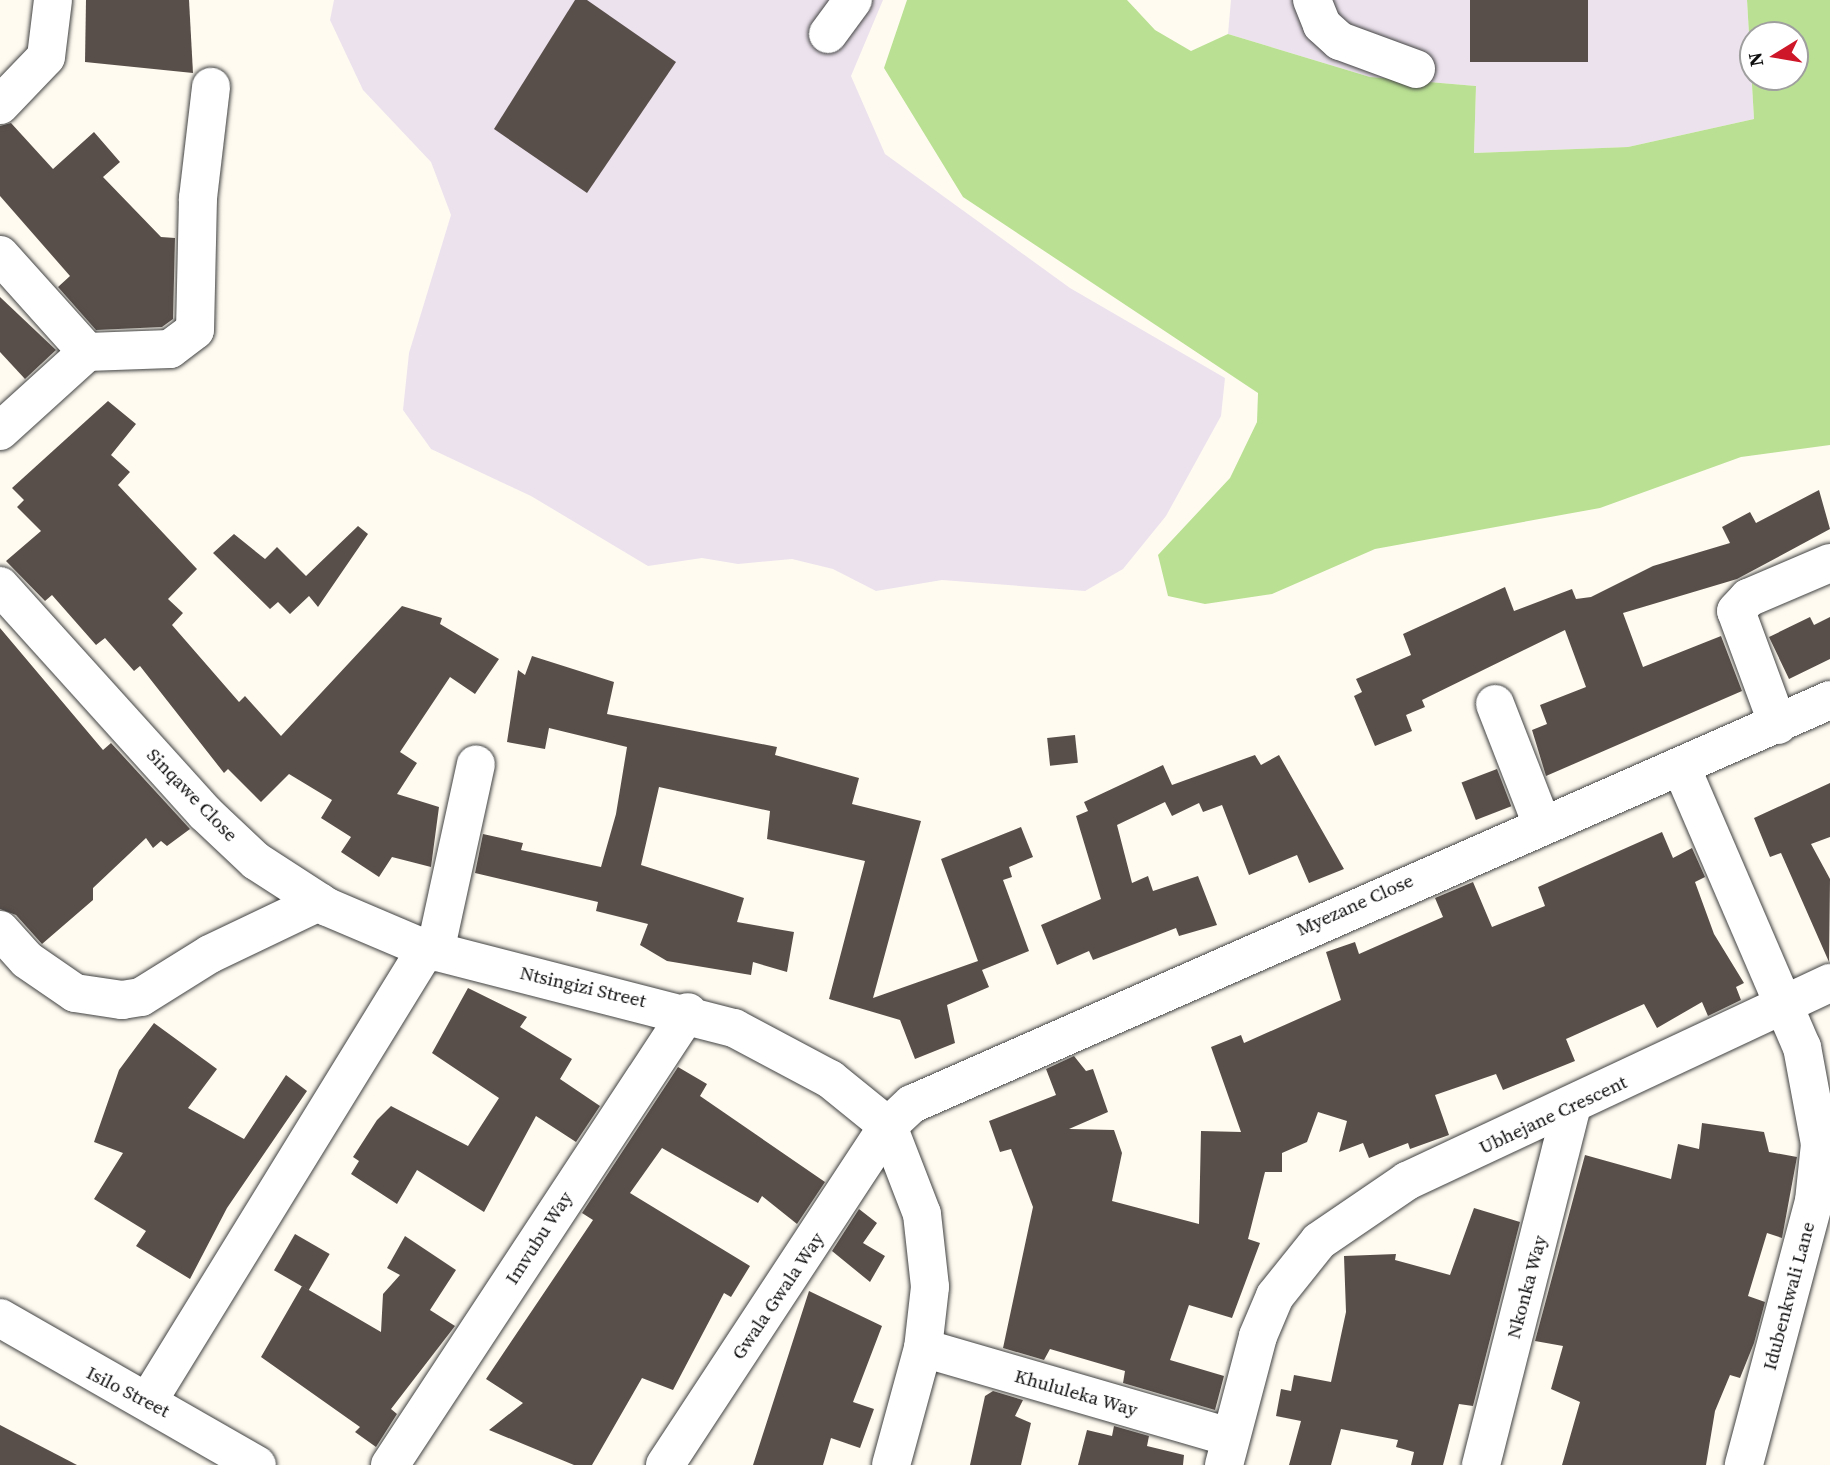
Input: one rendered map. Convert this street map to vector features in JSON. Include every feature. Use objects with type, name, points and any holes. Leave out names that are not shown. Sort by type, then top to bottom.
[{"type":"street","points":[[0,105],[46,57],[53,0]]},
{"type":"street","points":[[828,34],[853,0]]},
{"type":"street","points":[[1312,0],[1322,25],[1340,41],[1416,69]]},
{"type":"street","points":[[0,431],[87,352],[170,349],[195,330],[198,198],[211,87]]},
{"type":"street","points":[[0,255],[87,352]]},
{"type":"street","points":[[1778,725],[1736,611],[1748,598],[1830,563]]},
{"type":"street","name":"Sinqawe Close","points":[[0,586],[205,813],[256,861],[319,902],[430,950]]},
{"type":"street","name":"Myezane Close","points":[[888,1126],[927,1095],[1541,822],[1682,769],[1830,700]]},
{"type":"street","points":[[1495,704],[1541,822]]},
{"type":"street","points":[[148,1401],[430,950],[476,764]]},
{"type":"street","points":[[1682,769],[1786,1004]]},
{"type":"street","points":[[0,930],[27,960],[75,993],[131,999],[319,902]]},
{"type":"street","name":"Ntsingizi Street","points":[[430,950],[688,1012],[830,1079],[888,1126],[912,1180],[928,1249],[922,1348],[891,1465]]},
{"type":"street","name":"Ubhejane Crescent","points":[[1227,1451],[1275,1296],[1319,1241],[1407,1181],[1571,1109],[1830,983]]},
{"type":"street","name":"Idubenkwali Lane","points":[[1744,1465],[1814,1201],[1820,1144],[1815,1099],[1786,1004]]},
{"type":"street","name":"Imvubu Way","points":[[390,1465],[688,1012]]},
{"type":"street","name":"Nkonka Way","points":[[1481,1465],[1571,1109]]},
{"type":"street","name":"Gwala Gwala Way","points":[[665,1465],[888,1126]]},
{"type":"street","name":"Isilo Street","points":[[0,1318],[257,1465]]},
{"type":"street","name":"Khululeka Way","points":[[922,1348],[1227,1451]]},
{"type":"shaded area","points":[[334,0],[883,0],[851,76],[885,154],[1070,288],[1225,378],[1221,416],[1166,516],[1123,569],[1085,591],[942,580],[876,591],[833,569],[792,559],[738,564],[702,558],[648,566],[531,496],[431,449],[403,410],[409,353],[451,215],[431,162],[363,90],[330,20]]},
{"type":"shaded area","points":[[1231,0],[1747,0],[1748,21],[1739,21],[1739,91],[1752,91],[1754,119],[1628,147],[1474,153],[1476,86],[1370,77],[1228,34]]},
{"type":"green space","points":[[907,0],[1127,0],[1155,30],[1191,51],[1228,34],[1370,77],[1476,86],[1474,153],[1628,147],[1754,119],[1752,91],[1809,91],[1809,21],[1748,21],[1747,0],[1830,0],[1830,445],[1741,457],[1600,508],[1375,549],[1272,594],[1205,604],[1168,596],[1158,555],[1230,478],[1257,422],[1258,393],[963,197],[884,68]]},
{"type":"building","points":[[86,0],[189,0],[193,73],[85,62]]},
{"type":"building","points":[[575,0],[587,0],[676,62],[587,193],[494,129]]},
{"type":"building","points":[[1470,0],[1588,0],[1588,62],[1470,62]]},
{"type":"building","points":[[11,123],[53,169],[94,132],[120,162],[103,177],[161,237],[175,238],[173,319],[162,327],[96,330],[58,287],[70,276],[0,196],[0,126]]},
{"type":"building","points":[[0,297],[56,350],[25,379],[0,352]]},
{"type":"building","points":[[108,401],[136,424],[111,455],[130,472],[118,485],[197,569],[168,599],[183,613],[172,625],[239,702],[245,696],[281,736],[402,606],[442,618],[440,624],[499,659],[475,694],[450,677],[400,752],[417,763],[397,794],[439,807],[431,867],[392,857],[379,877],[341,852],[351,837],[321,818],[332,800],[289,774],[261,802],[228,769],[224,773],[140,666],[134,671],[105,638],[96,645],[52,595],[45,601],[6,561],[41,531],[17,507],[24,500],[12,488]]},
{"type":"building","points":[[1819,490],[1830,529],[1737,579],[1623,613],[1643,667],[1721,636],[1742,691],[1546,776],[1532,730],[1547,724],[1540,705],[1586,687],[1565,630],[1422,700],[1425,707],[1406,715],[1412,731],[1375,746],[1354,696],[1362,692],[1356,679],[1411,655],[1403,634],[1505,587],[1514,611],[1572,589],[1576,599],[1591,597],[1653,566],[1730,543],[1722,527],[1750,512],[1756,523]]},
{"type":"building","points":[[358,526],[368,534],[318,607],[309,596],[290,614],[278,602],[270,609],[213,553],[234,534],[265,559],[277,547],[306,576]]},
{"type":"building","points":[[1810,617],[1814,625],[1830,617],[1830,659],[1789,679],[1769,637]]},
{"type":"building","points":[[0,628],[103,750],[111,743],[190,829],[167,846],[161,841],[153,848],[146,838],[93,888],[93,900],[42,944],[16,915],[0,909]]},
{"type":"building","points":[[532,656],[614,682],[607,714],[777,747],[775,755],[859,778],[852,804],[921,821],[873,998],[978,961],[941,859],[1021,827],[1033,857],[1009,867],[1012,877],[1003,880],[1029,951],[982,970],[989,987],[947,1005],[955,1043],[915,1059],[900,1020],[829,999],[865,861],[767,839],[770,811],[659,787],[641,865],[744,898],[737,922],[794,932],[787,972],[753,962],[751,975],[667,961],[640,945],[648,924],[596,911],[598,902],[475,873],[483,834],[523,843],[521,850],[601,867],[616,814],[627,747],[549,728],[545,749],[507,742],[518,670],[525,675]]},
{"type":"building","points":[[1075,735],[1078,763],[1050,766],[1047,738]]},
{"type":"building","points":[[1255,755],[1261,765],[1279,755],[1344,869],[1309,883],[1297,855],[1249,875],[1222,805],[1203,812],[1199,803],[1172,816],[1165,802],[1117,825],[1132,883],[1148,876],[1153,891],[1198,876],[1217,925],[1179,936],[1176,928],[1093,960],[1089,951],[1057,965],[1041,925],[1101,899],[1076,816],[1088,811],[1084,802],[1163,765],[1172,785]]},
{"type":"building","points":[[1497,769],[1511,806],[1476,820],[1462,783]]},
{"type":"building","points":[[1830,783],[1830,837],[1811,844],[1830,879],[1829,962],[1781,853],[1770,857],[1754,818]]},
{"type":"building","points":[[1662,832],[1673,858],[1692,848],[1705,877],[1695,882],[1714,934],[1744,983],[1736,987],[1741,1000],[1708,1016],[1702,1002],[1657,1028],[1644,1004],[1566,1039],[1575,1061],[1503,1090],[1496,1074],[1435,1095],[1449,1135],[1410,1149],[1408,1143],[1369,1158],[1363,1143],[1339,1152],[1347,1121],[1318,1112],[1307,1142],[1282,1153],[1282,1172],[1265,1172],[1248,1239],[1260,1243],[1232,1318],[1189,1305],[1170,1360],[1224,1376],[1215,1410],[1123,1383],[1125,1371],[1050,1349],[1044,1360],[1003,1348],[1033,1207],[1011,1149],[1000,1152],[989,1121],[1056,1095],[1046,1069],[1074,1056],[1086,1071],[1093,1069],[1108,1112],[1069,1129],[1114,1130],[1122,1153],[1112,1201],[1199,1224],[1201,1131],[1241,1132],[1211,1047],[1241,1035],[1244,1043],[1341,1000],[1326,952],[1355,942],[1359,954],[1443,917],[1435,898],[1473,882],[1492,927],[1545,906],[1538,887]]},
{"type":"building","points":[[468,988],[527,1017],[520,1027],[572,1059],[560,1079],[600,1106],[576,1142],[536,1116],[484,1212],[417,1170],[397,1204],[351,1174],[359,1161],[353,1157],[377,1120],[391,1106],[468,1146],[499,1098],[432,1053]]},
{"type":"building","points":[[154,1023],[217,1069],[188,1108],[244,1139],[286,1075],[307,1091],[227,1208],[190,1279],[136,1246],[146,1231],[94,1199],[123,1153],[94,1142],[119,1070]]},
{"type":"building","points":[[678,1067],[707,1084],[700,1096],[825,1182],[797,1224],[762,1196],[758,1203],[662,1148],[630,1193],[750,1266],[731,1297],[724,1293],[673,1390],[642,1378],[592,1465],[574,1465],[489,1430],[523,1403],[486,1379],[593,1220],[582,1213]]},
{"type":"building","points":[[1702,1123],[1764,1132],[1769,1152],[1797,1157],[1782,1238],[1767,1233],[1748,1296],[1765,1302],[1754,1343],[1740,1378],[1730,1375],[1715,1411],[1706,1465],[1562,1465],[1580,1402],[1551,1389],[1563,1346],[1535,1341],[1585,1155],[1671,1179],[1678,1144],[1699,1149]]},
{"type":"building","points":[[1474,1208],[1520,1222],[1473,1406],[1459,1404],[1443,1465],[1411,1465],[1414,1452],[1396,1447],[1398,1440],[1341,1429],[1331,1465],[1289,1465],[1301,1421],[1276,1416],[1281,1389],[1291,1391],[1294,1375],[1331,1382],[1346,1312],[1344,1256],[1396,1254],[1395,1260],[1450,1275]]},
{"type":"building","points":[[859,1209],[877,1223],[863,1243],[885,1256],[870,1282],[832,1251]]},
{"type":"building","points":[[295,1234],[330,1254],[309,1290],[274,1270]]},
{"type":"building","points":[[405,1236],[456,1270],[430,1310],[455,1326],[391,1409],[397,1414],[376,1447],[355,1432],[360,1427],[261,1357],[302,1286],[381,1332],[383,1294],[400,1275],[387,1268]]},
{"type":"building","points":[[809,1291],[882,1326],[853,1402],[874,1409],[860,1448],[831,1438],[823,1465],[753,1465]]},
{"type":"building","points":[[993,1391],[1023,1400],[1015,1416],[1031,1423],[1021,1465],[970,1465],[985,1396]]},
{"type":"building","points":[[0,1425],[77,1465],[0,1465]]},
{"type":"building","points":[[1114,1426],[1149,1436],[1147,1446],[1184,1455],[1183,1465],[1078,1465],[1087,1430],[1112,1436]]}]
